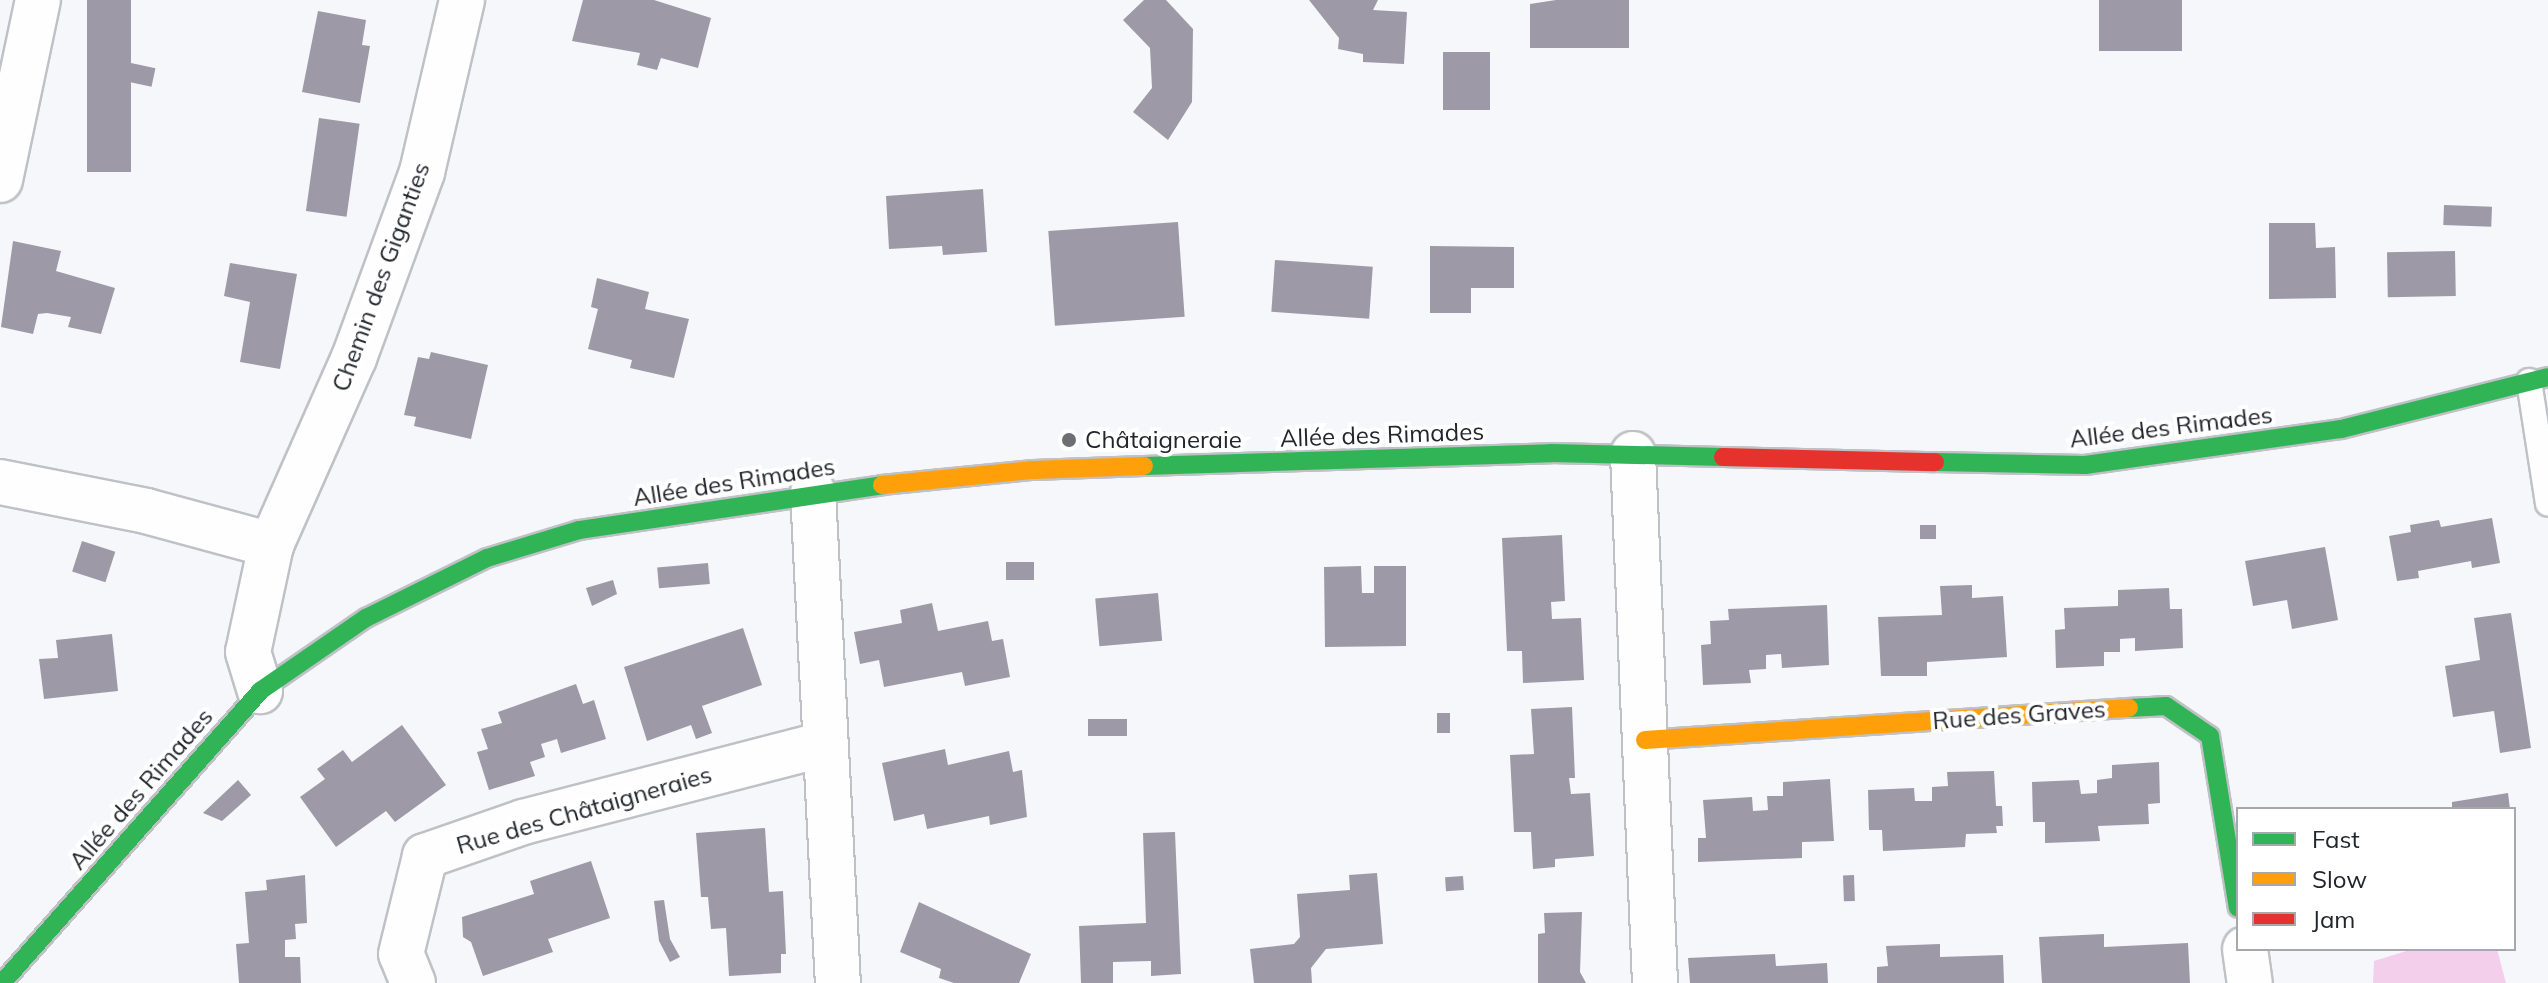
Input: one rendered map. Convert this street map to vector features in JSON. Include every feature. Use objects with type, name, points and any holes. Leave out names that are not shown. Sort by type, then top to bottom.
[{"type":"main road","name":"Allée des Rimades","points":[[2,983],[260,691],[366,618],[487,558],[579,530],[813,492],[1033,470],[1633,454],[2085,465],[2341,429],[2539,379]]},
{"type":"main road","name":"Rue des Graves","points":[[1645,740],[2166,706],[2210,736],[2236,896]]},
{"type":"street","points":[[0,180],[38,0]]},
{"type":"street","name":"Chemin des Giganties","points":[[260,691],[248,652],[271,545],[354,358],[422,172],[462,0]]},
{"type":"street","points":[[1633,454],[1655,983]]},
{"type":"street","points":[[0,482],[146,511],[271,545]]},
{"type":"street","points":[[813,492],[838,983]]},
{"type":"street","name":"Rue des Châtaigneraies","points":[[413,983],[401,954],[425,856],[523,822],[825,744]]},
{"type":"street","points":[[2245,951],[2250,983]]},
{"type":"lane","points":[[2539,379],[2548,504]]},
{"type":"shaded area","points":[[2406,951],[2498,951],[2506,983],[2373,983],[2374,961]]},
{"type":"building","points":[[87,0],[131,0],[131,172],[87,172]]},
{"type":"building","points":[[583,0],[654,0],[711,18],[698,68],[661,58],[657,70],[637,65],[640,53],[572,41]]},
{"type":"building","points":[[1144,0],[1166,0],[1193,29],[1192,102],[1168,140],[1133,112],[1152,88],[1150,48],[1123,20]]},
{"type":"building","points":[[1309,0],[1378,0],[1373,10],[1407,12],[1404,64],[1363,62],[1363,54],[1338,49],[1339,38]]},
{"type":"building","points":[[1556,0],[1629,0],[1629,48],[1530,48],[1530,4]]},
{"type":"building","points":[[2099,0],[2182,0],[2182,51],[2099,51]]},
{"type":"building","points":[[318,11],[366,20],[362,45],[370,46],[360,103],[302,92]]},
{"type":"building","points":[[1443,52],[1490,52],[1490,110],[1443,110]]},
{"type":"building","points":[[131,63],[155,68],[152,87],[127,82]]},
{"type":"building","points":[[319,118],[360,124],[347,217],[306,211]]},
{"type":"building","points":[[983,189],[987,252],[943,255],[942,246],[889,249],[886,196]]},
{"type":"building","points":[[2444,205],[2492,207],[2491,227],[2443,225]]},
{"type":"building","points":[[1178,222],[1185,317],[1055,326],[1048,231]]},
{"type":"building","points":[[2269,223],[2315,223],[2316,248],[2335,247],[2336,298],[2269,299]]},
{"type":"building","points":[[13,241],[61,251],[56,271],[115,288],[101,334],[68,327],[71,317],[47,313],[38,314],[33,334],[1,327]]},
{"type":"building","points":[[1430,246],[1514,247],[1514,288],[1471,288],[1471,313],[1430,313]]},
{"type":"building","points":[[2455,251],[2456,296],[2388,297],[2387,252]]},
{"type":"building","points":[[1275,260],[1373,267],[1369,319],[1271,312]]},
{"type":"building","points":[[230,263],[297,274],[280,369],[240,362],[250,302],[224,296]]},
{"type":"building","points":[[597,278],[649,292],[645,309],[689,319],[674,378],[630,368],[632,360],[588,349],[598,309],[591,307]]},
{"type":"building","points":[[431,352],[488,365],[471,439],[414,426],[416,417],[404,415],[418,357],[429,359]]},
{"type":"building","points":[[2492,518],[2500,563],[2472,568],[2471,561],[2418,571],[2419,578],[2397,581],[2389,536],[2411,532],[2410,525],[2439,520],[2441,527]]},
{"type":"building","points":[[1920,525],[1936,525],[1936,539],[1920,539]]},
{"type":"building","points":[[1562,535],[1565,601],[1551,602],[1552,619],[1581,618],[1584,680],[1523,683],[1522,651],[1507,651],[1502,538]]},
{"type":"building","points":[[82,541],[115,552],[105,582],[72,571]]},
{"type":"building","points":[[2325,547],[2338,620],[2292,629],[2287,600],[2253,606],[2245,561]]},
{"type":"building","points":[[1006,562],[1034,562],[1034,580],[1006,580]]},
{"type":"building","points":[[708,563],[710,584],[659,588],[657,567]]},
{"type":"building","points":[[1361,566],[1362,593],[1374,593],[1374,566],[1406,566],[1406,646],[1325,647],[1324,567]]},
{"type":"building","points":[[613,580],[617,594],[592,606],[586,588]]},
{"type":"building","points":[[1972,585],[1972,598],[2003,596],[2007,657],[1927,662],[1927,676],[1881,676],[1878,617],[1942,615],[1940,586]]},
{"type":"building","points":[[2169,588],[2170,609],[2182,609],[2183,648],[2135,651],[2135,638],[2120,639],[2120,652],[2104,652],[2104,666],[2056,668],[2055,630],[2065,629],[2064,608],[2118,606],[2118,590]]},
{"type":"building","points":[[1158,593],[1162,641],[1099,646],[1095,598]]},
{"type":"building","points":[[932,603],[938,631],[988,621],[992,641],[1003,639],[1010,677],[965,686],[962,672],[884,687],[879,660],[860,664],[854,632],[902,623],[900,610]]},
{"type":"building","points":[[1827,605],[1829,665],[1782,668],[1781,654],[1766,655],[1766,669],[1749,670],[1751,683],[1703,685],[1701,645],[1711,644],[1710,621],[1729,620],[1728,609]]},
{"type":"building","points":[[2511,613],[2531,748],[2500,753],[2494,711],[2453,717],[2445,666],[2480,660],[2474,618]]},
{"type":"building","points":[[743,628],[762,685],[702,706],[712,733],[696,739],[691,725],[647,741],[624,667]]},
{"type":"building","points":[[112,634],[118,691],[44,699],[39,659],[58,658],[56,640]]},
{"type":"building","points":[[576,684],[583,704],[594,700],[606,739],[561,753],[557,739],[541,744],[545,757],[530,762],[535,776],[489,790],[477,752],[488,749],[481,729],[502,723],[498,712]]},
{"type":"building","points":[[1572,707],[1575,778],[1569,778],[1571,794],[1590,793],[1594,856],[1555,859],[1555,867],[1533,869],[1531,832],[1514,832],[1510,755],[1534,754],[1531,709]]},
{"type":"building","points":[[1437,713],[1450,713],[1450,733],[1437,733]]},
{"type":"building","points":[[1088,719],[1127,719],[1127,736],[1088,736]]},
{"type":"building","points":[[402,725],[446,785],[395,822],[386,811],[336,847],[300,797],[325,779],[317,769],[343,750],[352,762]]},
{"type":"building","points":[[945,749],[948,765],[1009,751],[1013,772],[1022,770],[1027,817],[990,825],[989,816],[927,829],[924,814],[894,821],[882,763]]},
{"type":"building","points":[[2159,762],[2160,803],[2148,804],[2149,824],[2098,826],[2100,841],[2045,843],[2045,822],[2033,822],[2032,782],[2079,780],[2081,794],[2097,793],[2097,780],[2112,778],[2112,765]]},
{"type":"building","points":[[1994,771],[1996,806],[2002,806],[2003,826],[1996,826],[1997,833],[1966,834],[1965,847],[1883,851],[1882,830],[1869,830],[1868,790],[1914,788],[1915,801],[1932,801],[1932,787],[1948,786],[1947,772]]},
{"type":"building","points":[[1830,779],[1834,841],[1802,842],[1802,858],[1698,862],[1698,838],[1706,838],[1703,800],[1752,797],[1753,811],[1768,810],[1767,796],[1783,796],[1783,782]]},
{"type":"building","points":[[238,780],[251,795],[222,821],[203,813]]},
{"type":"building","points":[[2508,793],[2510,807],[2452,807],[2452,802]]},
{"type":"building","points":[[765,828],[769,892],[783,891],[786,954],[781,954],[781,973],[729,976],[726,928],[711,929],[708,897],[701,897],[696,833]]},
{"type":"building","points":[[1175,832],[1181,974],[1151,976],[1151,961],[1113,962],[1113,983],[1081,983],[1079,926],[1146,923],[1143,833]]},
{"type":"building","points":[[591,861],[610,918],[548,939],[553,952],[483,976],[471,942],[463,937],[462,917],[534,894],[530,881]]},
{"type":"building","points":[[1377,873],[1383,944],[1326,949],[1311,968],[1312,983],[1254,983],[1250,949],[1294,944],[1300,937],[1297,894],[1350,890],[1349,875]]},
{"type":"building","points":[[305,875],[307,923],[295,924],[296,939],[285,940],[285,957],[300,957],[301,983],[239,983],[236,944],[249,943],[245,892],[267,890],[266,880]]},
{"type":"building","points":[[1843,875],[1854,875],[1855,901],[1844,901]]},
{"type":"building","points":[[1463,876],[1464,890],[1446,891],[1445,877]]},
{"type":"building","points":[[664,900],[670,939],[680,957],[670,962],[659,941],[654,901]]},
{"type":"building","points":[[919,902],[1031,954],[1019,983],[954,983],[939,978],[941,969],[900,952]]},
{"type":"building","points":[[1582,912],[1580,972],[1586,983],[1538,983],[1538,934],[1545,933],[1544,913]]},
{"type":"building","points":[[2104,934],[2104,947],[2188,943],[2190,983],[2042,983],[2039,937]]},
{"type":"building","points":[[1940,944],[1940,957],[2003,955],[2004,983],[1877,983],[1877,967],[1888,966],[1886,946]]},
{"type":"building","points":[[1775,954],[1776,966],[1827,963],[1828,983],[1690,983],[1688,958]]},
{"type":"traffic: fast","points":[[1935,462],[2085,465],[2341,429],[2548,377]]},
{"type":"traffic: fast","points":[[1144,466],[1551,453],[1723,457]]},
{"type":"traffic: fast","points":[[2,983],[260,691],[366,618],[487,558],[579,530],[882,485]]},
{"type":"traffic: fast","points":[[2129,708],[2166,706],[2210,736],[2236,896]]},
{"type":"traffic: slow","points":[[882,485],[1033,470],[1144,466]]},
{"type":"traffic: slow","points":[[1645,740],[2129,708]]},
{"type":"traffic: jam","points":[[1723,457],[1935,462]]},
{"type":"place","name":"Châtaigneraie","points":[[1069,440]]}]
